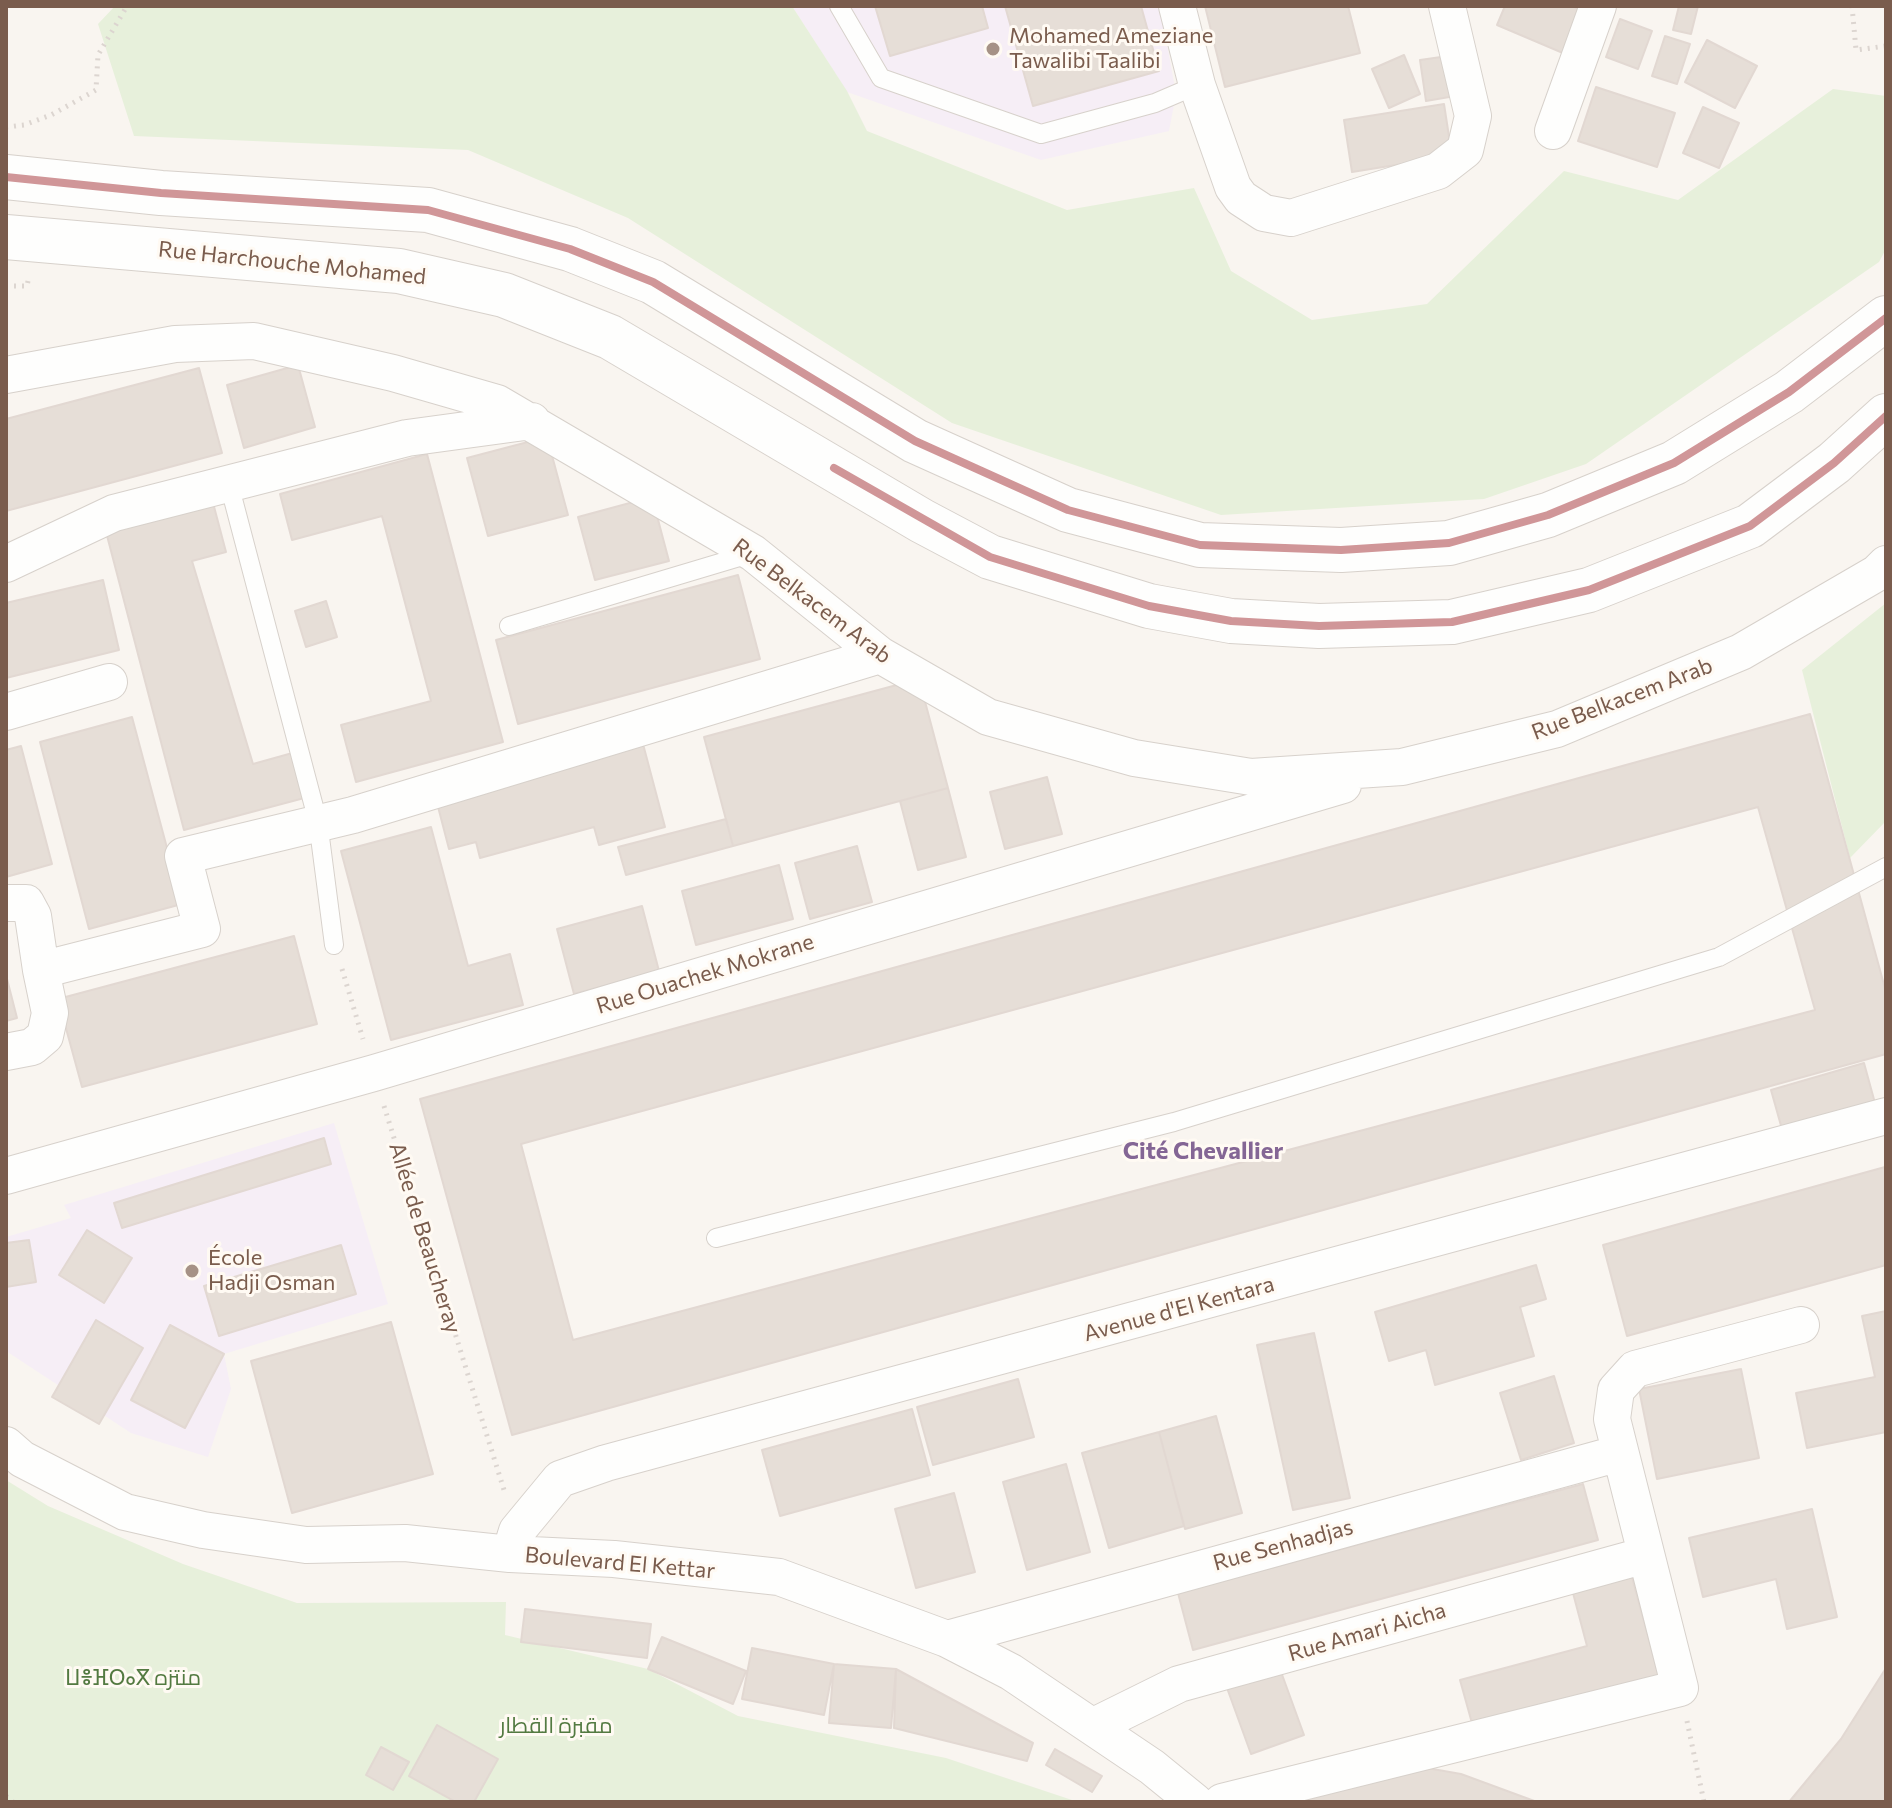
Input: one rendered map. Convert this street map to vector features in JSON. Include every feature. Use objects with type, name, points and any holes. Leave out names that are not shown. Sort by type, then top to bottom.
[{"type":"street","points":[[1177,6],[1197,85],[1233,187],[1241,198],[1264,213],[1291,218],[1438,171],[1465,150],[1473,128],[1447,6]]},
{"type":"street","points":[[1553,131],[1598,6]]},
{"type":"street","points":[[6,177],[161,193],[428,210],[570,249],[653,282],[915,441],[1068,510],[1200,545],[1341,550],[1449,543],[1548,515],[1674,463],[1838,358],[1886,318]]},
{"type":"street","name":"Rue Harchouche Mohamed","points":[[6,237],[399,271],[504,295],[610,337],[922,521],[990,557],[1149,606],[1231,621],[1319,626],[1452,622],[1589,590],[1750,526],[1834,463],[1886,416]]},
{"type":"street","name":"Rue Belkacem Arab","points":[[6,375],[175,344],[254,341],[497,403],[753,553],[880,655],[988,717],[1134,758],[1251,777],[1402,767],[1557,729],[1741,652],[1877,573],[1886,564]]},
{"type":"street","points":[[6,564],[114,513],[407,438],[532,421]]},
{"type":"street","points":[[41,970],[202,929],[183,856],[353,815],[880,655]]},
{"type":"street","points":[[6,712],[109,682]]},
{"type":"street","name":"Rue Ouachek Mokrane","points":[[6,1176],[374,1073],[1089,863],[1402,767]]},
{"type":"street","points":[[6,903],[26,903],[33,916],[50,1013],[45,1036],[32,1047],[6,1052]]},
{"type":"street","name":"Avenue d'El Kentara","points":[[514,1542],[560,1479],[606,1463],[1886,1116]]},
{"type":"street","points":[[1222,1802],[1680,1688],[1620,1453],[1611,1404],[1623,1378],[1635,1369],[1801,1325]]},
{"type":"street","name":"Boulevard El Kettar","points":[[6,1445],[22,1459],[125,1512],[190,1527],[306,1545],[514,1542],[614,1559],[779,1577],[947,1639],[1011,1672],[1094,1726],[1195,1802]]},
{"type":"street","name":"Rue Senhadjas","points":[[947,1639],[1620,1453]]},
{"type":"street","name":"Rue Amari Aicha","points":[[1094,1726],[1179,1684],[1646,1555]]},
{"type":"lane","points":[[839,6],[881,78],[1041,134],[1155,103],[1197,85]]},
{"type":"lane","points":[[229,484],[318,822],[334,945]]},
{"type":"lane","points":[[509,626],[753,553]]},
{"type":"lane","points":[[716,1238],[1174,1122],[1719,957],[1886,867]]},
{"type":"path","points":[[6,127],[24,125],[51,115],[96,90],[98,55],[127,6]]},
{"type":"path","points":[[1852,6],[1856,50],[1886,46]]},
{"type":"path","points":[[6,286],[27,286]]},
{"type":"path","name":"Allée de Beaucheray","points":[[334,945],[514,1542]]},
{"type":"path","points":[[1680,1688],[1704,1802]]},
{"type":"path","points":[[6,1796],[13,1802]]},
{"type":"shaded area","name":"Mohamed Ameziane Tawalibi Taalibi","points":[[792,6],[1160,6],[1176,94],[1169,131],[1041,160],[847,92]]},
{"type":"shaded area","name":"École Hadji Osman","points":[[334,1123],[388,1304],[224,1354],[231,1389],[208,1457],[131,1433],[6,1351],[6,1237],[71,1218],[64,1205]]},
{"type":"green space","points":[[115,6],[792,6],[847,91],[867,131],[1067,210],[1194,188],[1231,271],[1312,320],[1427,304],[1564,171],[1678,200],[1833,89],[1886,96],[1886,249],[1879,262],[1586,464],[1484,499],[1221,515],[952,423],[628,218],[468,150],[134,136],[98,24]]},
{"type":"green space","points":[[1886,603],[1886,821],[1850,858],[1802,670]]},
{"type":"green space","name":"ⵡⴻⴼⵔⴰⴳ منتزه","points":[[6,1480],[48,1506],[183,1564],[297,1603],[506,1602],[505,1635],[648,1669],[738,1716],[946,1758],[1078,1802],[6,1802]]},
{"type":"building","points":[[875,6],[982,6],[988,28],[890,56]]},
{"type":"building","points":[[1005,6],[1141,6],[1159,71],[1033,106]]},
{"type":"building","points":[[1205,6],[1348,6],[1360,53],[1225,87]]},
{"type":"building","points":[[1505,6],[1572,6],[1589,13],[1570,56],[1497,25]]},
{"type":"building","points":[[1679,6],[1698,6],[1691,34],[1673,30]]},
{"type":"building","points":[[1620,19],[1652,31],[1638,69],[1606,57]]},
{"type":"building","points":[[1665,36],[1690,44],[1677,84],[1652,76]]},
{"type":"building","points":[[1707,40],[1757,66],[1735,108],[1685,82]]},
{"type":"building","points":[[1404,55],[1420,94],[1389,108],[1372,69]]},
{"type":"building","points":[[1455,55],[1461,95],[1426,101],[1420,60]]},
{"type":"building","points":[[1596,87],[1675,113],[1657,167],[1578,141]]},
{"type":"building","points":[[1444,104],[1452,156],[1352,172],[1344,120]]},
{"type":"building","points":[[1703,107],[1739,123],[1719,168],[1683,153]]},
{"type":"building","points":[[298,365],[315,427],[244,448],[227,385]]},
{"type":"building","points":[[199,368],[222,453],[6,511],[6,419]]},
{"type":"building","points":[[547,437],[568,515],[488,536],[467,458]]},
{"type":"building","points":[[427,454],[503,742],[356,782],[341,725],[431,701],[382,516],[292,540],[280,494]]},
{"type":"building","points":[[652,497],[669,561],[595,580],[578,517]]},
{"type":"building","points":[[212,499],[226,552],[192,561],[253,764],[296,752],[308,797],[184,830],[105,528]]},
{"type":"building","points":[[738,575],[760,659],[518,724],[496,640]]},
{"type":"building","points":[[103,580],[119,650],[6,678],[6,603]]},
{"type":"building","points":[[326,601],[337,637],[306,647],[295,611]]},
{"type":"building","points":[[919,679],[948,788],[733,846],[704,737]]},
{"type":"building","points":[[1810,714],[1886,992],[1886,1054],[512,1435],[420,1099]],"holes":[[[1758,807],[1815,1010],[573,1340],[521,1144]]]},
{"type":"building","points":[[132,717],[182,904],[89,929],[40,742]]},
{"type":"building","points":[[643,744],[665,827],[599,845],[594,827],[480,858],[476,842],[449,849],[436,799]]},
{"type":"building","points":[[21,746],[52,864],[6,877],[6,750]]},
{"type":"building","points":[[1047,777],[1062,834],[1005,849],[990,792]]},
{"type":"building","points":[[948,788],[966,857],[918,870],[900,801]]},
{"type":"building","points":[[726,819],[733,846],[626,875],[618,847]]},
{"type":"building","points":[[431,827],[468,966],[510,954],[523,1005],[391,1040],[341,851]]},
{"type":"building","points":[[857,846],[872,902],[810,919],[795,863]]},
{"type":"building","points":[[779,865],[793,919],[696,945],[682,891]]},
{"type":"building","points":[[642,906],[659,971],[574,994],[557,929]]},
{"type":"building","points":[[294,936],[317,1024],[82,1087],[58,999]]},
{"type":"building","points":[[6,975],[17,1018],[6,1021]]},
{"type":"building","points":[[1864,1063],[1878,1114],[1785,1140],[1771,1090]]},
{"type":"building","points":[[324,1138],[331,1164],[122,1228],[114,1203]]},
{"type":"building","points":[[1885,1167],[1886,1265],[1627,1336],[1603,1245]]},
{"type":"building","points":[[87,1230],[132,1258],[104,1303],[59,1275]]},
{"type":"building","points":[[29,1240],[36,1282],[6,1287],[6,1243]]},
{"type":"building","points":[[341,1245],[356,1294],[219,1336],[204,1286]]},
{"type":"building","points":[[1536,1265],[1546,1299],[1520,1307],[1534,1356],[1435,1385],[1426,1350],[1389,1361],[1375,1312]]},
{"type":"building","points":[[1886,1311],[1886,1432],[1807,1448],[1796,1393],[1875,1377],[1862,1316]]},
{"type":"building","points":[[96,1320],[143,1348],[99,1424],[52,1397]]},
{"type":"building","points":[[391,1322],[433,1474],[292,1513],[251,1361]]},
{"type":"building","points":[[170,1325],[224,1354],[185,1428],[131,1400]]},
{"type":"building","points":[[1314,1333],[1350,1498],[1293,1510],[1257,1345]]},
{"type":"building","points":[[1741,1369],[1759,1458],[1657,1479],[1639,1389]]},
{"type":"building","points":[[1554,1376],[1574,1443],[1521,1460],[1500,1393]]},
{"type":"building","points":[[1018,1379],[1034,1437],[933,1465],[917,1407]]},
{"type":"building","points":[[912,1409],[930,1475],[780,1516],[762,1450]]},
{"type":"building","points":[[1216,1416],[1242,1513],[1185,1529],[1159,1432]]},
{"type":"building","points":[[1159,1432],[1184,1526],[1109,1548],[1082,1453]]},
{"type":"building","points":[[1066,1464],[1090,1552],[1027,1570],[1003,1482]]},
{"type":"building","points":[[1583,1484],[1598,1540],[1193,1650],[1178,1593]]},
{"type":"building","points":[[954,1493],[975,1572],[916,1588],[895,1509]]},
{"type":"building","points":[[1812,1509],[1837,1617],[1787,1629],[1776,1579],[1703,1597],[1689,1538]]},
{"type":"building","points":[[1632,1577],[1661,1684],[1475,1734],[1460,1680],[1587,1646],[1573,1593]]},
{"type":"building","points":[[525,1609],[651,1624],[647,1658],[521,1642]]},
{"type":"building","points":[[662,1637],[746,1671],[733,1704],[648,1669]]},
{"type":"building","points":[[752,1648],[834,1664],[824,1715],[742,1699]]},
{"type":"building","points":[[834,1664],[896,1669],[891,1728],[829,1723]]},
{"type":"building","points":[[1886,1668],[1886,1802],[1789,1802],[1841,1739]]},
{"type":"building","points":[[896,1669],[1033,1743],[1027,1761],[894,1728]]},
{"type":"building","points":[[1280,1669],[1304,1735],[1251,1754],[1227,1688]]},
{"type":"building","points":[[437,1725],[498,1759],[474,1802],[456,1802],[409,1776]]},
{"type":"building","points":[[381,1747],[409,1762],[393,1790],[366,1775]]},
{"type":"building","points":[[1055,1749],[1102,1776],[1092,1792],[1046,1765]]},
{"type":"building","points":[[1427,1768],[1461,1774],[1537,1802],[1292,1802]]},
{"type":"transit line","points":[[6,177],[161,193],[428,210],[570,249],[653,282],[915,441],[1068,510],[1200,545],[1341,550],[1449,543],[1548,515],[1674,463],[1789,392],[1886,318]]},
{"type":"transit line","points":[[834,468],[990,557],[1149,606],[1231,621],[1319,626],[1452,622],[1589,590],[1750,526],[1834,463],[1886,416]]},
{"type":"place","name":"Mohamed Ameziane Tawalibi Taalibi","points":[[993,49]]},
{"type":"place","name":"École Hadji Osman","points":[[192,1271]]},
{"type":"district","name":"Cité Chevallier","points":[[1203,1151]]},
{"type":"park label","name":"مقبرة القطار","points":[[556,1726]]}]
